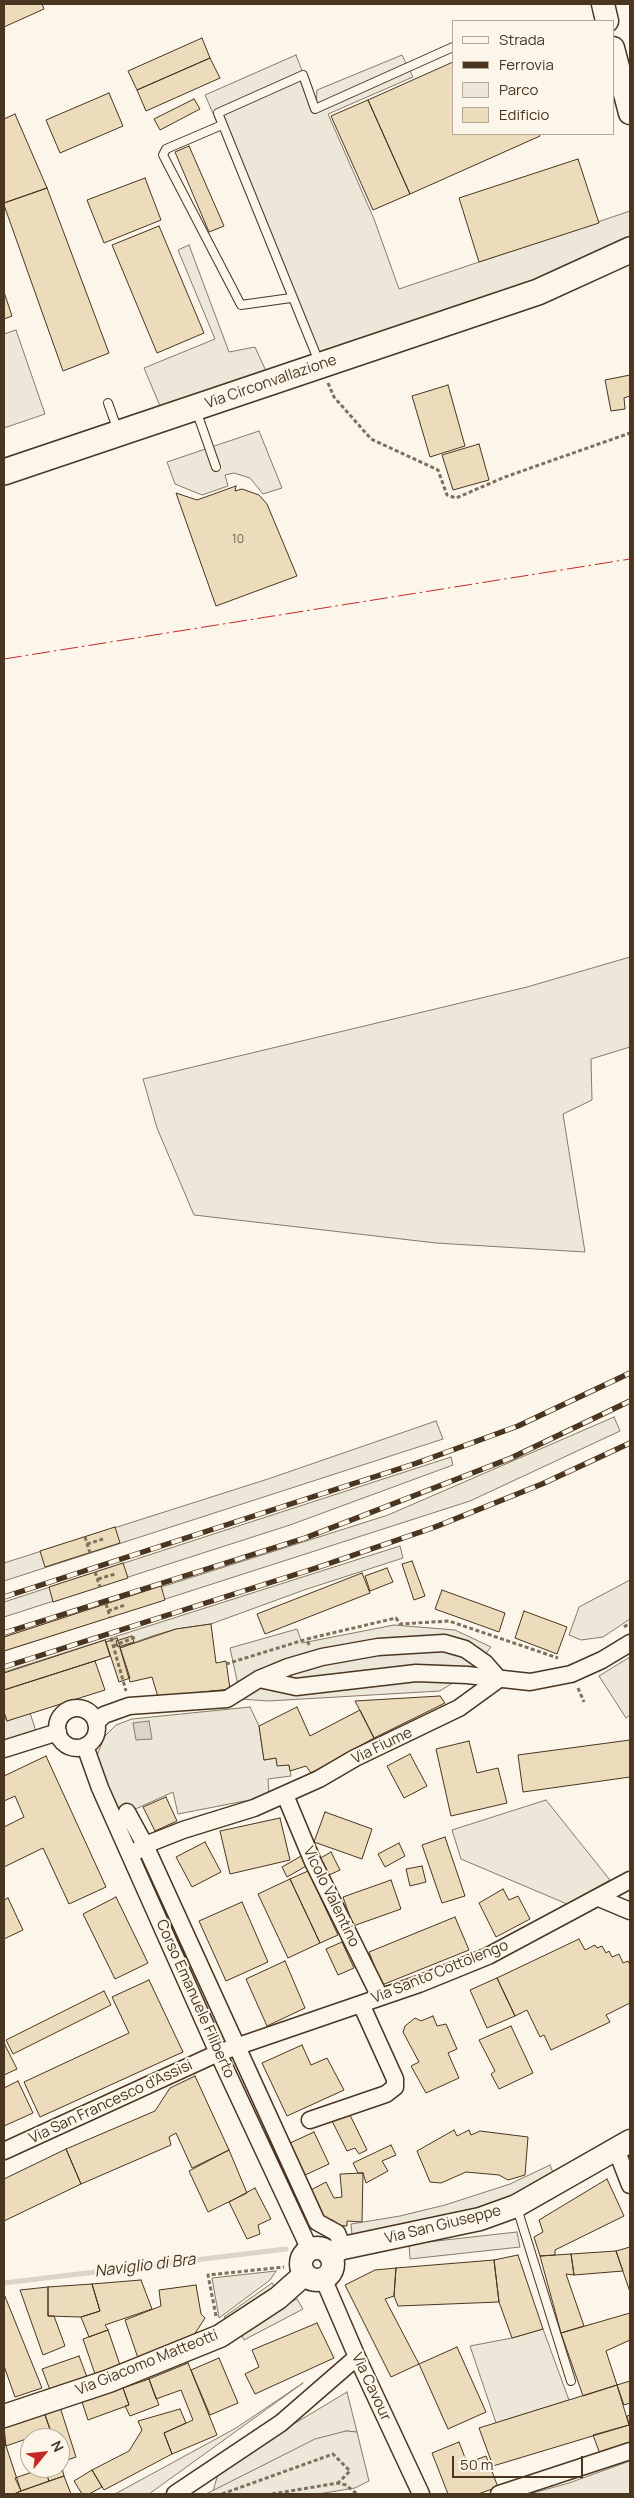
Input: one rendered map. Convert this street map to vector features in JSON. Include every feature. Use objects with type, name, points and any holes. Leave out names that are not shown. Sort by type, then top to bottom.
[{"type":"main road","name":"Via Circonvallazione","points":[[4,472],[538,292],[630,250]]},
{"type":"main road","name":"Via Circonvallazione","points":[[538,292],[578,284],[630,268]]},
{"type":"street","points":[[603,4],[606,20]]},
{"type":"street","points":[[614,57],[616,74],[630,113]]},
{"type":"street","points":[[96,1723],[88,1712],[76,1708],[69,1710],[60,1719],[58,1732],[63,1742],[68,1746],[74,1748],[85,1746],[94,1739],[96,1723],[104,1714],[129,1706],[218,1701],[239,1693],[259,1679],[322,1657],[378,1647],[444,1643],[465,1649],[484,1663],[499,1679]]},
{"type":"street","points":[[259,1679],[296,1686],[416,1673],[467,1675],[530,1682],[571,1674],[602,1660],[630,1643]]},
{"type":"street","name":"Via Fiume","points":[[138,1850],[285,1796],[319,1780],[355,1758],[460,1708],[499,1679]]},
{"type":"street","points":[[4,1749],[58,1732]]},
{"type":"street","name":"Corso Emanuele Filiberto","points":[[85,1746],[100,1788],[138,1850],[238,2046],[318,2222],[337,2232],[319,2262]]},
{"type":"street","name":"Vicolo Valentino","points":[[285,1796],[313,1862],[380,1997]]},
{"type":"street","name":"Corso Emanuele Filiberto","points":[[127,1812],[138,1850],[218,2053],[319,2262]]},
{"type":"street","name":"Via Santo Cottolengo","points":[[218,2053],[418,1984],[488,1956],[630,1880]]},
{"type":"street","points":[[599,1898],[630,1911]]},
{"type":"street","name":"Via Santo Cottolengo","points":[[310,2120],[386,2094],[394,2087],[395,2079],[361,2004]]},
{"type":"street","name":"Via San Francesco d'Assisi","points":[[4,2151],[218,2053]]},
{"type":"street","points":[[623,2145],[630,2185]]},
{"type":"street","name":"Via San Giuseppe","points":[[319,2262],[516,2206],[623,2145]]},
{"type":"street","name":"Via Giacomo Matteotti","points":[[4,2416],[109,2381],[225,2332],[278,2298],[319,2262]]},
{"type":"street","name":"Via Cavour","points":[[319,2262],[357,2357],[420,2494]]},
{"type":"street","points":[[175,2494],[281,2422],[357,2357]]},
{"type":"street","points":[[499,2494],[630,2451]]},
{"type":"lane","points":[[320,366],[218,113],[303,76],[316,109],[452,47]]},
{"type":"lane","points":[[222,125],[166,149],[163,155],[241,305],[291,298]]},
{"type":"lane","points":[[108,403],[119,434]]},
{"type":"lane","points":[[195,408],[216,466]]},
{"type":"lane","points":[[516,2206],[571,2381]]},
{"type":"path","points":[[320,366],[334,397],[371,439],[438,470],[447,494],[456,498],[505,477],[630,433]]},
{"type":"path","points":[[85,1537],[90,1553]]},
{"type":"path","points":[[87,1544],[103,1539]]},
{"type":"path","points":[[95,1572],[100,1586]]},
{"type":"path","points":[[98,1579],[115,1574]]},
{"type":"path","points":[[106,1604],[110,1617]]},
{"type":"path","points":[[108,1611],[126,1605]]},
{"type":"path","points":[[113,1646],[136,1637]]},
{"type":"path","points":[[111,1638],[129,1706]]},
{"type":"path","points":[[226,1664],[307,1639]]},
{"type":"path","points":[[225,2332],[208,2275],[319,2262]]},
{"type":"path","points":[[222,2494],[333,2454],[350,2471],[338,2483]]},
{"type":"path","points":[[272,2494],[338,2483],[346,2485],[357,2494]]},
{"type":"green space","points":[[630,957],[630,1047],[591,1059],[592,1100],[563,1114],[585,1252],[436,1243],[194,1215],[157,1128],[143,1079],[527,987]]},
{"type":"green space","points":[[546,1800],[610,1880],[567,1904],[461,1859],[452,1830]]},
{"type":"green space","points":[[276,2271],[270,2280],[219,2318],[212,2278]]},
{"type":"green space","points":[[543,2329],[569,2400],[496,2423],[470,2346],[512,2338]]},
{"type":"green space","points":[[303,2383],[149,2494],[115,2494],[236,2428]]},
{"type":"green space","points":[[347,2392],[357,2432],[346,2431],[213,2491],[218,2474],[277,2434]]},
{"type":"green space","points":[[630,2461],[630,2494],[529,2494],[569,2483]]},
{"type":"shaded area","points":[[296,55],[316,107],[317,90],[402,55],[413,77],[328,114],[374,219],[399,289],[630,211],[630,243],[573,269],[316,354],[304,320],[205,95]]},
{"type":"shaded area","points":[[189,245],[229,352],[255,347],[266,371],[160,406],[144,368],[215,339],[178,250]]},
{"type":"shaded area","points":[[16,330],[45,414],[4,428],[4,334]]},
{"type":"shaded area","points":[[259,431],[282,488],[263,494],[250,478],[234,473],[225,475],[228,486],[202,495],[175,484],[167,462]]},
{"type":"shaded area","points":[[614,1417],[620,1431],[470,1501],[4,1651],[4,1637],[388,1515]]},
{"type":"shaded area","points":[[436,1421],[443,1439],[4,1581],[4,1563],[268,1479]]},
{"type":"shaded area","points":[[451,1457],[453,1465],[290,1525],[4,1617],[4,1602]]},
{"type":"shaded area","points":[[400,1546],[403,1558],[304,1590],[211,1624],[176,1629],[152,1636],[120,1648],[110,1656],[4,1690],[4,1672]]},
{"type":"shaded area","points":[[630,1580],[630,1619],[603,1637],[581,1640],[569,1635],[579,1607]]},
{"type":"shaded area","points":[[394,1625],[455,1630],[491,1647],[473,1670],[440,1691],[268,1701],[241,1699],[230,1648],[297,1629],[302,1643]]},
{"type":"shaded area","points":[[630,1657],[630,1715],[626,1718],[599,1676]]},
{"type":"shaded area","points":[[250,1707],[259,1726],[264,1760],[276,1758],[289,1765],[291,1776],[268,1779],[269,1794],[260,1798],[178,1814],[173,1792],[120,1816],[97,1766],[97,1755],[105,1736],[116,1725],[132,1719]]},
{"type":"shaded area","points":[[30,1713],[40,1743],[4,1754],[4,1717],[7,1721]]},
{"type":"shaded area","points":[[149,1721],[152,1739],[136,1740],[133,1723]]},
{"type":"shaded area","points":[[550,2165],[554,2175],[513,2197],[449,2218],[352,2234],[351,2224],[400,2216],[445,2205],[510,2184]]},
{"type":"shaded area","points":[[517,2232],[520,2247],[410,2259],[409,2244]]},
{"type":"shaded area","points":[[272,2283],[276,2289],[228,2322],[224,2317]]},
{"type":"shaded area","points":[[297,2299],[303,2309],[244,2340],[239,2330]]},
{"type":"shaded area","points":[[346,2431],[357,2432],[369,2481],[355,2488],[318,2494],[206,2494],[315,2439]]},
{"type":"building","points":[[4,4],[42,4],[44,9],[4,27]]},
{"type":"building","points":[[202,38],[210,58],[137,90],[128,71]]},
{"type":"building","points":[[210,58],[220,78],[146,111],[137,90]]},
{"type":"building","points":[[452,62],[452,135],[540,136],[410,194],[368,100]]},
{"type":"building","points":[[109,93],[123,126],[60,153],[46,120]]},
{"type":"building","points":[[194,99],[200,109],[160,130],[154,119]]},
{"type":"building","points":[[368,100],[410,194],[373,210],[331,116]]},
{"type":"building","points":[[15,114],[47,188],[4,203],[4,119]]},
{"type":"building","points":[[189,146],[224,226],[209,232],[175,152]]},
{"type":"building","points":[[578,159],[599,223],[479,262],[459,198]]},
{"type":"building","points":[[145,178],[161,220],[104,243],[87,200]]},
{"type":"building","points":[[47,188],[109,353],[63,371],[4,205],[4,203]]},
{"type":"building","points":[[159,226],[204,333],[157,353],[112,245]]},
{"type":"building","points":[[4,292],[12,316],[4,319]]},
{"type":"building","points":[[630,375],[630,396],[624,398],[625,409],[611,411],[605,380]]},
{"type":"building","points":[[448,385],[465,446],[430,457],[412,396]]},
{"type":"building","points":[[479,444],[489,480],[453,490],[442,455]]},
{"type":"building","points":[[236,486],[235,491],[242,489],[259,495],[267,504],[297,576],[216,606],[176,493],[197,500]]},
{"type":"building","points":[[115,1527],[120,1543],[45,1567],[40,1551]]},
{"type":"building","points":[[412,1561],[425,1596],[414,1600],[402,1564]]},
{"type":"building","points":[[123,1563],[128,1578],[53,1602],[49,1587]]},
{"type":"building","points":[[387,1568],[393,1582],[370,1591],[365,1576]]},
{"type":"building","points":[[362,1573],[370,1593],[265,1634],[257,1614]]},
{"type":"building","points":[[161,1586],[165,1600],[4,1651],[4,1637]]},
{"type":"building","points":[[442,1590],[505,1613],[499,1632],[435,1609]]},
{"type":"building","points":[[524,1611],[567,1627],[557,1654],[515,1638]]},
{"type":"building","points":[[211,1624],[216,1663],[226,1661],[230,1689],[158,1697],[152,1677],[130,1682],[120,1648],[176,1629]]},
{"type":"building","points":[[132,1636],[134,1642],[118,1647],[116,1641]]},
{"type":"building","points":[[117,1638],[130,1678],[119,1682],[106,1642]]},
{"type":"building","points":[[105,1640],[110,1656],[4,1690],[4,1673]]},
{"type":"building","points":[[95,1661],[105,1690],[7,1721],[4,1712],[4,1690]]},
{"type":"building","points":[[440,1696],[445,1703],[374,1738],[355,1701]]},
{"type":"building","points":[[297,1707],[310,1736],[360,1710],[374,1738],[311,1773],[306,1766],[290,1771],[289,1765],[277,1766],[276,1758],[264,1760],[259,1726]]},
{"type":"building","points":[[630,1740],[630,1777],[523,1792],[518,1755]]},
{"type":"building","points":[[469,1741],[477,1773],[498,1768],[507,1803],[451,1816],[436,1749]]},
{"type":"building","points":[[410,1754],[427,1786],[404,1798],[387,1766]]},
{"type":"building","points":[[46,1756],[106,1887],[69,1904],[43,1848],[4,1867],[4,1827],[24,1817],[15,1796],[4,1801],[4,1776]]},
{"type":"building","points":[[166,1797],[177,1821],[155,1831],[143,1807]]},
{"type":"building","points":[[325,1812],[372,1829],[362,1859],[314,1842]]},
{"type":"building","points":[[280,1818],[290,1860],[230,1874],[220,1831]]},
{"type":"building","points":[[445,1837],[465,1896],[442,1903],[422,1845]]},
{"type":"building","points":[[205,1842],[221,1872],[192,1887],[176,1857]]},
{"type":"building","points":[[399,1843],[405,1856],[385,1867],[378,1854]]},
{"type":"building","points":[[331,1852],[340,1870],[325,1877],[317,1860]]},
{"type":"building","points":[[303,1855],[308,1865],[287,1877],[282,1867]]},
{"type":"building","points":[[422,1866],[426,1882],[410,1886],[406,1869]]},
{"type":"building","points":[[308,1871],[338,1935],[320,1943],[290,1879]]},
{"type":"building","points":[[290,1879],[320,1943],[288,1958],[258,1894]]},
{"type":"building","points":[[391,1880],[401,1909],[353,1926],[343,1897]]},
{"type":"building","points":[[503,1889],[509,1900],[518,1896],[530,1919],[496,1937],[479,1903]]},
{"type":"building","points":[[116,1897],[148,1963],[115,1979],[83,1914]]},
{"type":"building","points":[[8,1898],[23,1930],[4,1939],[4,1900]]},
{"type":"building","points":[[242,1902],[268,1962],[226,1981],[199,1921]]},
{"type":"building","points":[[455,1917],[469,1950],[382,1985],[369,1952]]},
{"type":"building","points":[[579,1939],[585,1950],[595,1945],[597,1948],[602,1946],[606,1953],[609,1951],[612,1957],[619,1954],[623,1963],[628,1961],[630,1965],[630,2003],[606,2015],[610,2022],[551,2050],[544,2035],[540,2037],[527,2010],[515,2016],[497,1978]]},
{"type":"building","points":[[342,1942],[354,1968],[338,1975],[326,1949]]},
{"type":"building","points":[[285,1961],[305,2008],[267,2026],[246,1979]]},
{"type":"building","points":[[497,1978],[515,2016],[487,2028],[470,1990]]},
{"type":"building","points":[[149,1980],[183,2052],[40,2117],[24,2082],[129,2033],[112,1997]]},
{"type":"building","points":[[104,1991],[111,2005],[13,2054],[6,2040]]},
{"type":"building","points":[[433,2016],[437,2026],[446,2024],[457,2049],[448,2053],[459,2078],[426,2093],[411,2066],[419,2062],[403,2032],[405,2026],[415,2018],[421,2021]]},
{"type":"building","points":[[511,2026],[533,2073],[499,2089],[491,2074],[495,2071],[479,2040]]},
{"type":"building","points":[[4,2043],[17,2069],[4,2075]]},
{"type":"building","points":[[302,2045],[311,2065],[327,2058],[344,2090],[287,2116],[262,2063]]},
{"type":"building","points":[[195,2076],[229,2150],[192,2168],[176,2133],[169,2137],[171,2145],[81,2184],[66,2149],[155,2111],[170,2088]]},
{"type":"building","points":[[18,2081],[33,2113],[4,2126],[4,2088]]},
{"type":"building","points":[[349,2113],[367,2150],[359,2154],[355,2148],[347,2151],[332,2121]]},
{"type":"building","points":[[454,2130],[457,2136],[469,2130],[471,2135],[480,2131],[528,2137],[525,2175],[508,2180],[499,2175],[466,2172],[441,2183],[430,2182],[417,2151]]},
{"type":"building","points":[[314,2132],[329,2164],[303,2176],[288,2144]]},
{"type":"building","points":[[391,2145],[396,2155],[382,2161],[388,2171],[366,2183],[363,2173],[358,2173],[353,2163]]},
{"type":"building","points":[[66,2149],[81,2184],[4,2221],[4,2179]]},
{"type":"building","points":[[229,2150],[247,2193],[208,2212],[189,2171]]},
{"type":"building","points":[[363,2173],[362,2222],[347,2221],[347,2226],[333,2225],[333,2220],[322,2220],[309,2191],[326,2182],[334,2198],[342,2197],[340,2174]]},
{"type":"building","points":[[607,2179],[624,2216],[555,2250],[555,2255],[540,2256],[534,2237],[543,2232],[539,2220]]},
{"type":"building","points":[[255,2188],[271,2219],[258,2225],[260,2234],[247,2239],[229,2202]]},
{"type":"building","points":[[630,2247],[630,2292],[616,2251]]},
{"type":"building","points":[[616,2251],[623,2271],[574,2275],[571,2254]]},
{"type":"building","points":[[571,2254],[574,2275],[566,2274],[584,2326],[561,2333],[540,2256]]},
{"type":"building","points":[[518,2255],[543,2329],[512,2338],[499,2302],[494,2260]]},
{"type":"building","points":[[494,2260],[499,2302],[398,2306],[394,2296],[396,2268]]},
{"type":"building","points":[[396,2268],[394,2296],[385,2299],[419,2364],[391,2377],[345,2285],[375,2270]]},
{"type":"building","points":[[141,2280],[152,2309],[105,2325],[108,2330],[89,2337],[81,2317],[100,2311],[92,2284]]},
{"type":"building","points":[[92,2284],[100,2311],[81,2317],[48,2316],[48,2287]]},
{"type":"building","points":[[196,2285],[201,2314],[205,2318],[192,2338],[139,2361],[125,2320],[161,2306],[159,2290]]},
{"type":"building","points":[[48,2287],[48,2316],[54,2316],[65,2346],[43,2355],[20,2290]]},
{"type":"building","points":[[4,2294],[42,2388],[15,2397],[4,2366]]},
{"type":"building","points":[[630,2313],[630,2340],[606,2351],[617,2385],[583,2396],[561,2333]]},
{"type":"building","points":[[317,2323],[334,2358],[255,2394],[245,2374],[259,2367],[252,2350]]},
{"type":"building","points":[[108,2330],[120,2365],[95,2374],[83,2339]]},
{"type":"building","points":[[457,2347],[486,2412],[448,2429],[419,2364]]},
{"type":"building","points":[[79,2356],[87,2377],[50,2390],[42,2369]]},
{"type":"building","points":[[219,2358],[238,2403],[210,2415],[191,2370]]},
{"type":"building","points":[[188,2363],[217,2435],[172,2454],[164,2433],[193,2420],[181,2390],[156,2399],[149,2379]]},
{"type":"building","points":[[149,2379],[159,2405],[130,2416],[125,2406],[129,2405],[123,2388]]},
{"type":"building","points":[[630,2381],[630,2403],[624,2405],[617,2385]]},
{"type":"building","points":[[617,2385],[629,2425],[493,2466],[479,2428]]},
{"type":"building","points":[[123,2388],[129,2405],[88,2420],[82,2402]]},
{"type":"building","points":[[60,2407],[67,2428],[50,2428],[44,2412]]},
{"type":"building","points":[[180,2409],[186,2423],[164,2433],[172,2454],[104,2490],[92,2470],[129,2451],[142,2430],[138,2421]]},
{"type":"building","points":[[44,2412],[50,2428],[20,2428],[20,2441],[6,2446],[4,2427]]},
{"type":"building","points":[[630,2415],[630,2445],[600,2454],[593,2435],[629,2425],[627,2416]]},
{"type":"building","points":[[70,2438],[76,2457],[70,2459]]},
{"type":"building","points":[[4,2440],[21,2491],[14,2494],[4,2494]]},
{"type":"building","points":[[459,2442],[467,2463],[486,2456],[498,2487],[478,2494],[448,2494],[432,2453]]},
{"type":"building","points":[[92,2470],[102,2487],[89,2494],[82,2494],[74,2481]]},
{"type":"building","points":[[20,2476],[20,2478],[48,2478],[49,2481],[21,2491],[15,2478]]},
{"type":"building","points":[[58,2478],[65,2478],[71,2494],[14,2494]]},
{"type":"waterway","name":"Naviglio di Bra","points":[[4,2283],[286,2249]]},
{"type":"railway","points":[[4,1597],[417,1463],[518,1426],[630,1373]]},
{"type":"railway","points":[[4,1633],[305,1538],[511,1458],[630,1401]]},
{"type":"railway","points":[[4,1667],[316,1568],[435,1527],[542,1484],[630,1443]]},
{"type":"power","points":[[4,659],[630,559]]}]
